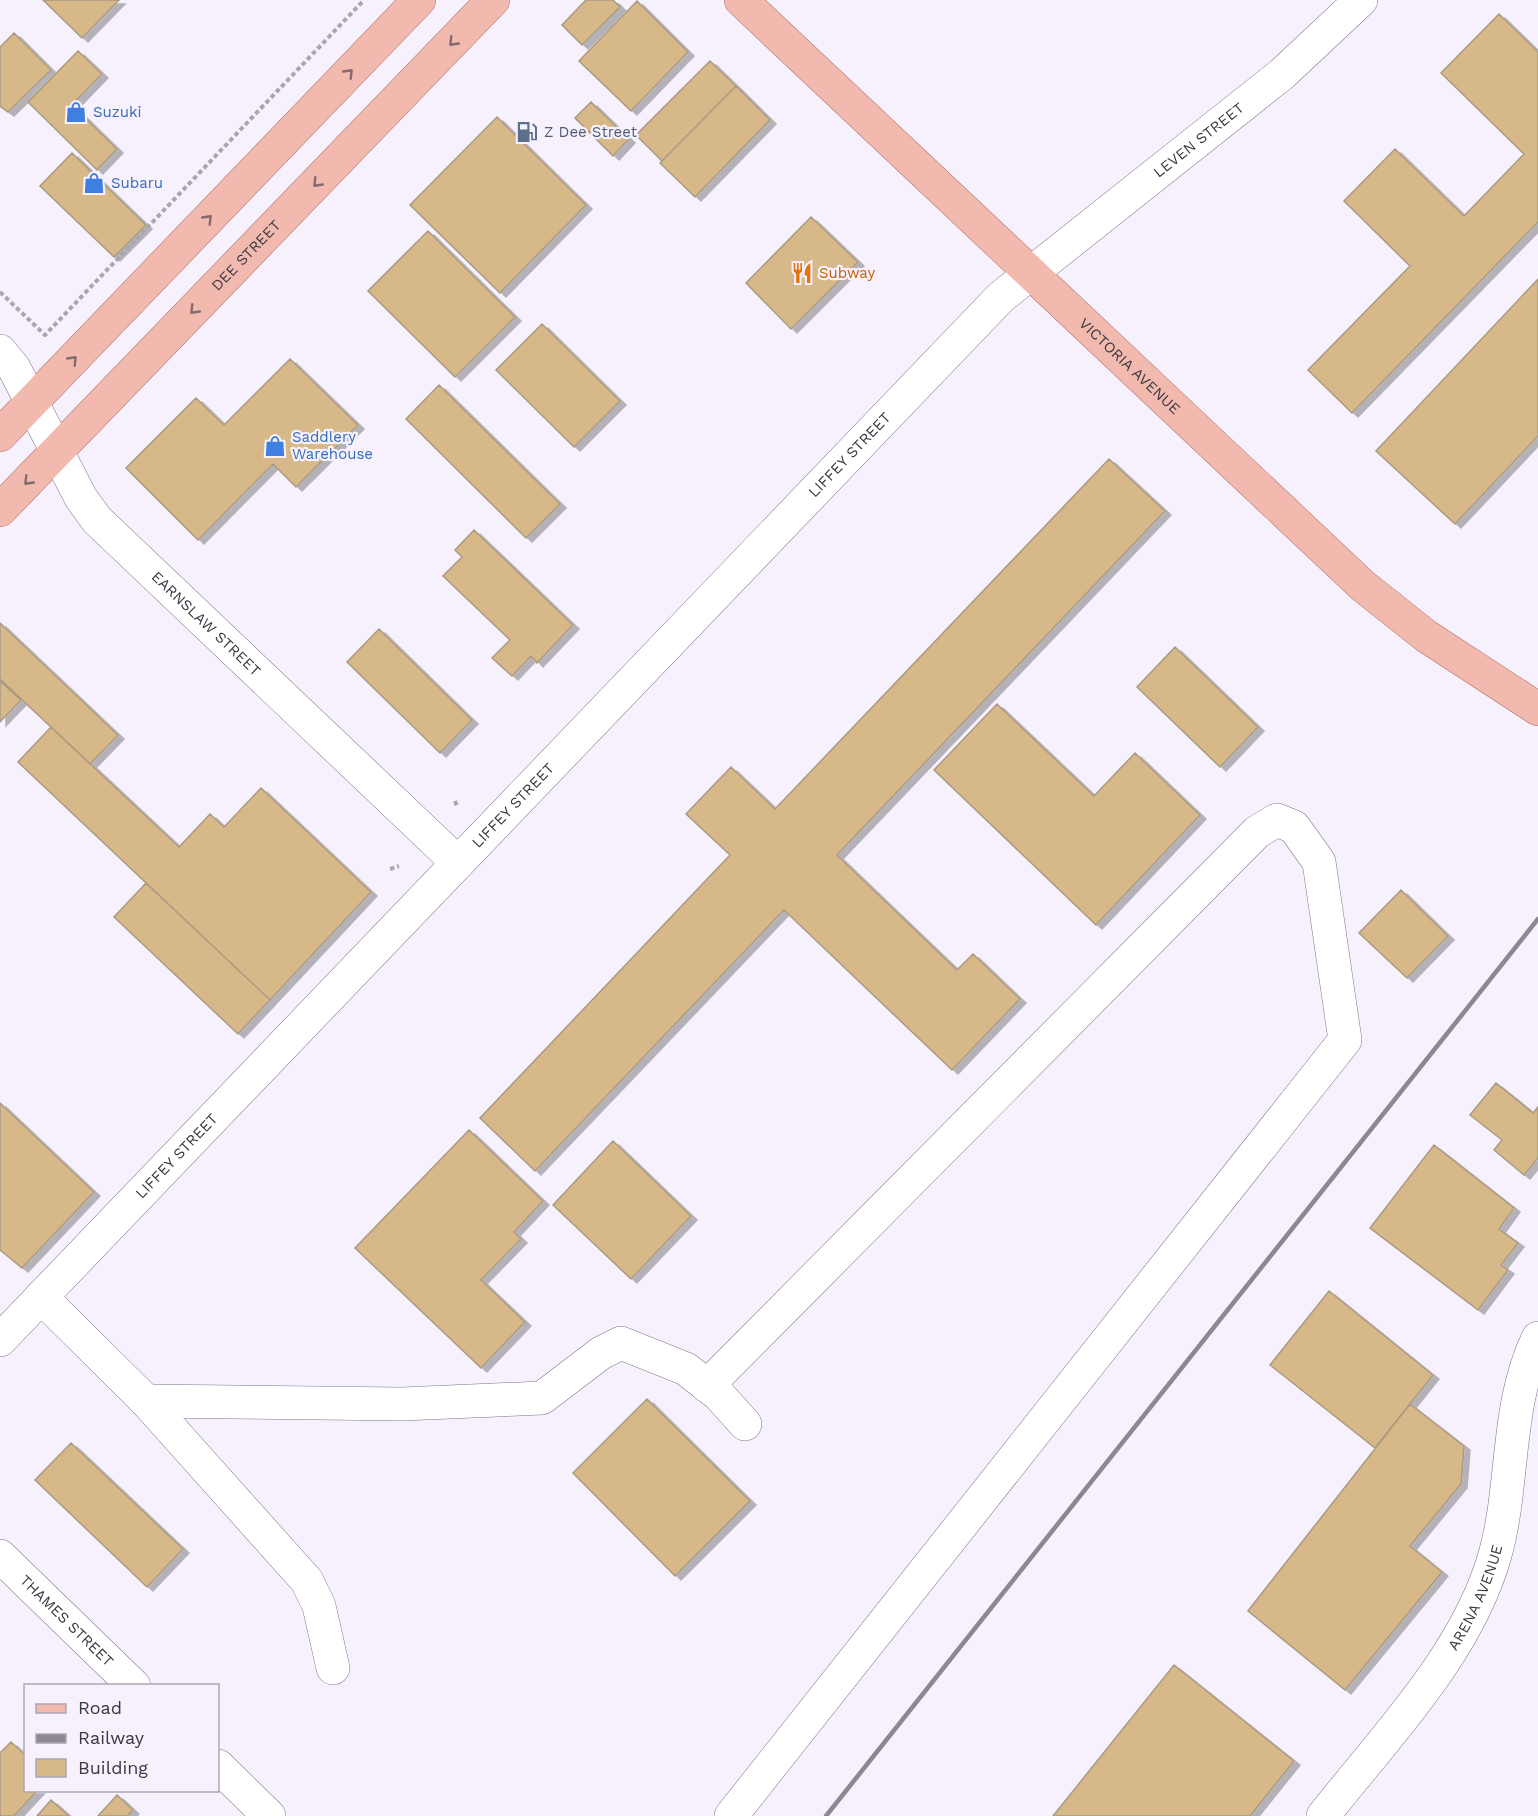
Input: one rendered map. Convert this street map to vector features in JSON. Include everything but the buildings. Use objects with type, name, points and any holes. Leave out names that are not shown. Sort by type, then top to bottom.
[{"type":"main road","points":[[0,435],[419,0]]},
{"type":"main road","name":"DEE STREET","points":[[0,510],[493,0]]},
{"type":"main road","name":"VICTORIA AVENUE","points":[[741,0],[1363,586],[1426,636],[1538,709]]},
{"type":"street","name":"LEVEN STREET","points":[[1030,274],[1282,74],[1361,0]]},
{"type":"street","name":"LIFFEY STREET","points":[[0,1340],[990,309],[1030,274]]},
{"type":"street","name":"EARNSLAW STREET","points":[[0,351],[15,368],[56,452],[81,498],[97,520],[458,862]]},
{"type":"street","points":[[707,1386],[1257,832],[1277,820],[1294,826],[1319,862],[1345,1040],[731,1816]]},
{"type":"street","points":[[41,1297],[146,1401],[307,1581],[319,1606],[333,1668]]},
{"type":"street","name":"ARENA AVENUE","points":[[1323,1816],[1450,1653],[1487,1582],[1502,1520],[1516,1404],[1528,1360],[1538,1338]]},
{"type":"street","points":[[146,1401],[402,1404],[542,1398],[601,1353],[621,1343],[686,1369],[707,1386],[745,1424]]},
{"type":"street","name":"THAMES STREET","points":[[0,1556],[132,1684]]},
{"type":"street","points":[[219,1767],[269,1816]]},
{"type":"path","points":[[39,340],[364,0]]},
{"type":"path","points":[[0,292],[45,335]]},
{"type":"path","points":[[455,801],[457,806]]},
{"type":"path","points":[[390,869],[399,866]]},
{"type":"railway","points":[[826,1816],[1538,919]]},
{"type":"place","name":"Suzuki","points":[[76,112]]},
{"type":"place","name":"Z Dee Street","points":[[527,132]]},
{"type":"place","name":"Subaru","points":[[94,183]]},
{"type":"place","name":"Subway","points":[[802,273]]},
{"type":"place","name":"Saddlery Warehouse","points":[[275,446]]}]
